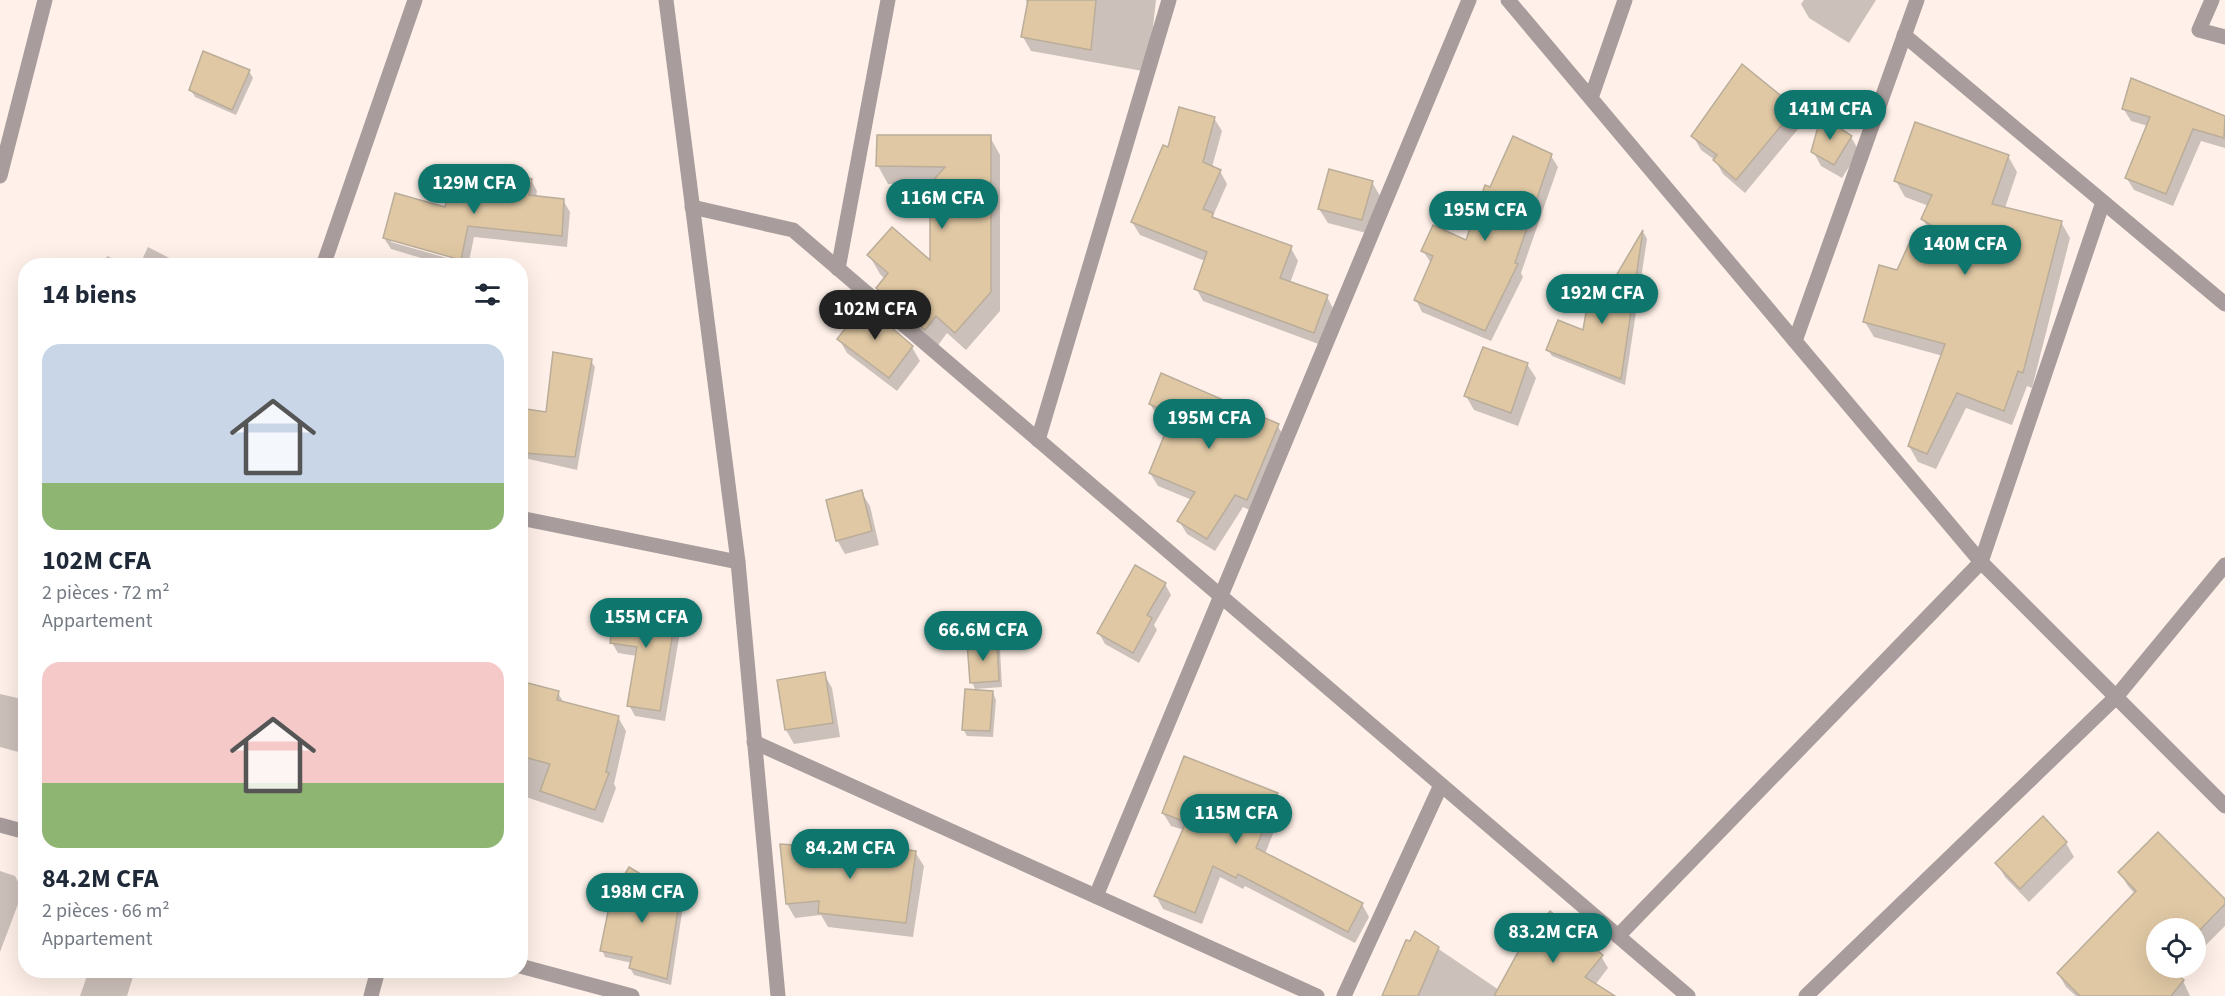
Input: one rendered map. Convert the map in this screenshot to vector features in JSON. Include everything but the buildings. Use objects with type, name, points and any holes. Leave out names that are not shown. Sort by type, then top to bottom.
[{"type":"street","points":[[0,176],[45,0]]},
{"type":"street","points":[[326,258],[415,0]]},
{"type":"street","points":[[666,0],[738,562],[778,996]]},
{"type":"street","points":[[838,269],[888,0]]},
{"type":"street","points":[[1038,440],[1169,0]]},
{"type":"street","points":[[1096,896],[1469,0]]},
{"type":"street","points":[[1508,0],[1981,562],[2225,806]]},
{"type":"street","points":[[1592,98],[1625,0]]},
{"type":"street","points":[[1795,341],[1917,0]]},
{"type":"street","points":[[2212,0],[2199,30],[2225,37]]},
{"type":"street","points":[[1904,35],[2225,304]]},
{"type":"street","points":[[1618,936],[1981,562],[2103,202]]},
{"type":"street","points":[[692,207],[793,230],[1688,996]]},
{"type":"street","points":[[528,520],[738,562]]},
{"type":"street","points":[[1806,996],[2116,697],[2225,565]]},
{"type":"street","points":[[754,742],[1317,996]]},
{"type":"street","points":[[1344,996],[1441,785]]},
{"type":"street","points":[[0,825],[18,830]]},
{"type":"street","points":[[528,968],[632,996]]},
{"type":"street","points":[[371,996],[376,978]]}]
